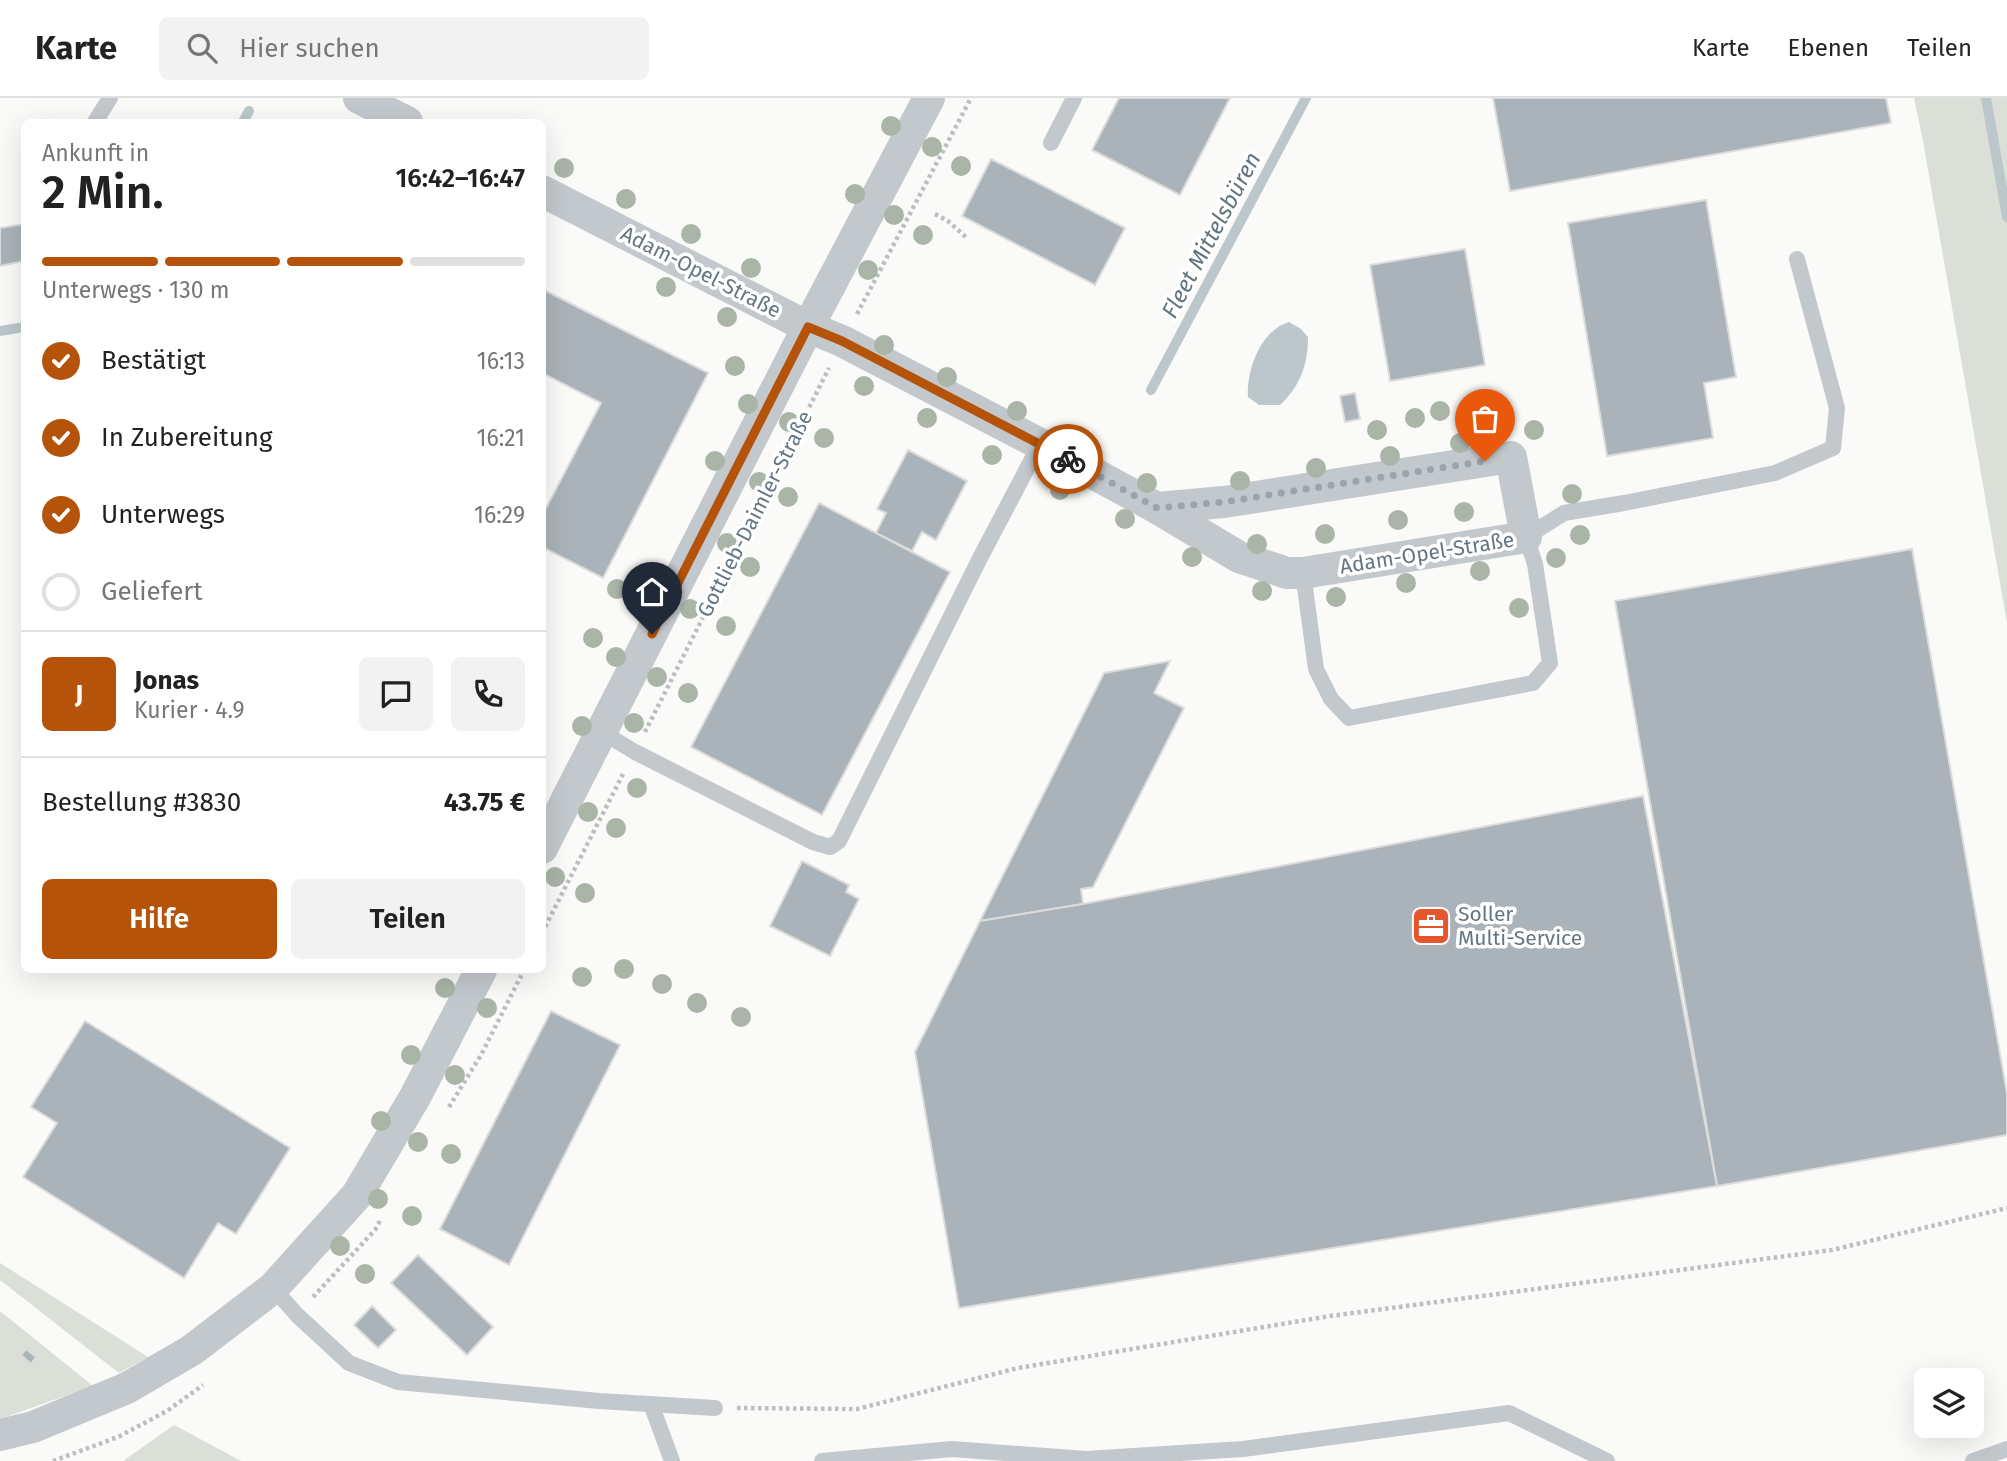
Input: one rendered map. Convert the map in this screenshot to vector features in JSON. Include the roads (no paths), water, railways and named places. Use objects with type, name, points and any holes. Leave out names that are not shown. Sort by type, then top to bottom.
[{"type":"street","points":[[359,98],[401,119]]},
{"type":"street","name":"Gottlieb-Daimler-Straße","points":[[546,840],[808,327],[929,98]]},
{"type":"street","name":"Adam-Opel-Straße","points":[[546,193],[808,327],[842,341],[1040,444],[1157,508],[1239,557],[1287,573],[1303,573],[1525,537],[1511,457],[1224,502],[1157,508]]},
{"type":"street","points":[[0,1435],[33,1427],[127,1388],[192,1350],[273,1288],[356,1195],[415,1097],[479,973]]},
{"type":"lane","points":[[97,119],[110,98]]},
{"type":"lane","points":[[1051,143],[1074,98]]},
{"type":"lane","points":[[1303,573],[1316,670],[1331,699],[1349,718],[1533,682],[1550,663],[1535,564],[1525,537],[1564,513],[1775,473],[1833,448],[1837,408],[1797,259]]},
{"type":"lane","points":[[602,732],[635,752],[813,842],[830,847],[839,841],[1040,444]]},
{"type":"lane","points":[[273,1288],[296,1315],[349,1363],[398,1382],[715,1408]]},
{"type":"lane","points":[[651,1404],[672,1461]]},
{"type":"lane","points":[[822,1461],[952,1449],[1086,1458],[1243,1449],[1509,1413],[1607,1461]]},
{"type":"lane","points":[[1973,1461],[2007,1449]]},
{"type":"waterway","name":"Fleet Mittelsbüren","points":[[1151,390],[1306,98]]},
{"type":"waterway","name":"Fleet Mittelsbüren","points":[[1986,98],[2007,217]]},
{"type":"waterway","name":"Fleet Mittelsbüren","points":[[245,119],[249,111]]},
{"type":"waterway","name":"Fleet Mittelsbüren","points":[[0,331],[21,328]]},
{"type":"place","name":"Soller Multi-Service","points":[[1431,926]]}]
